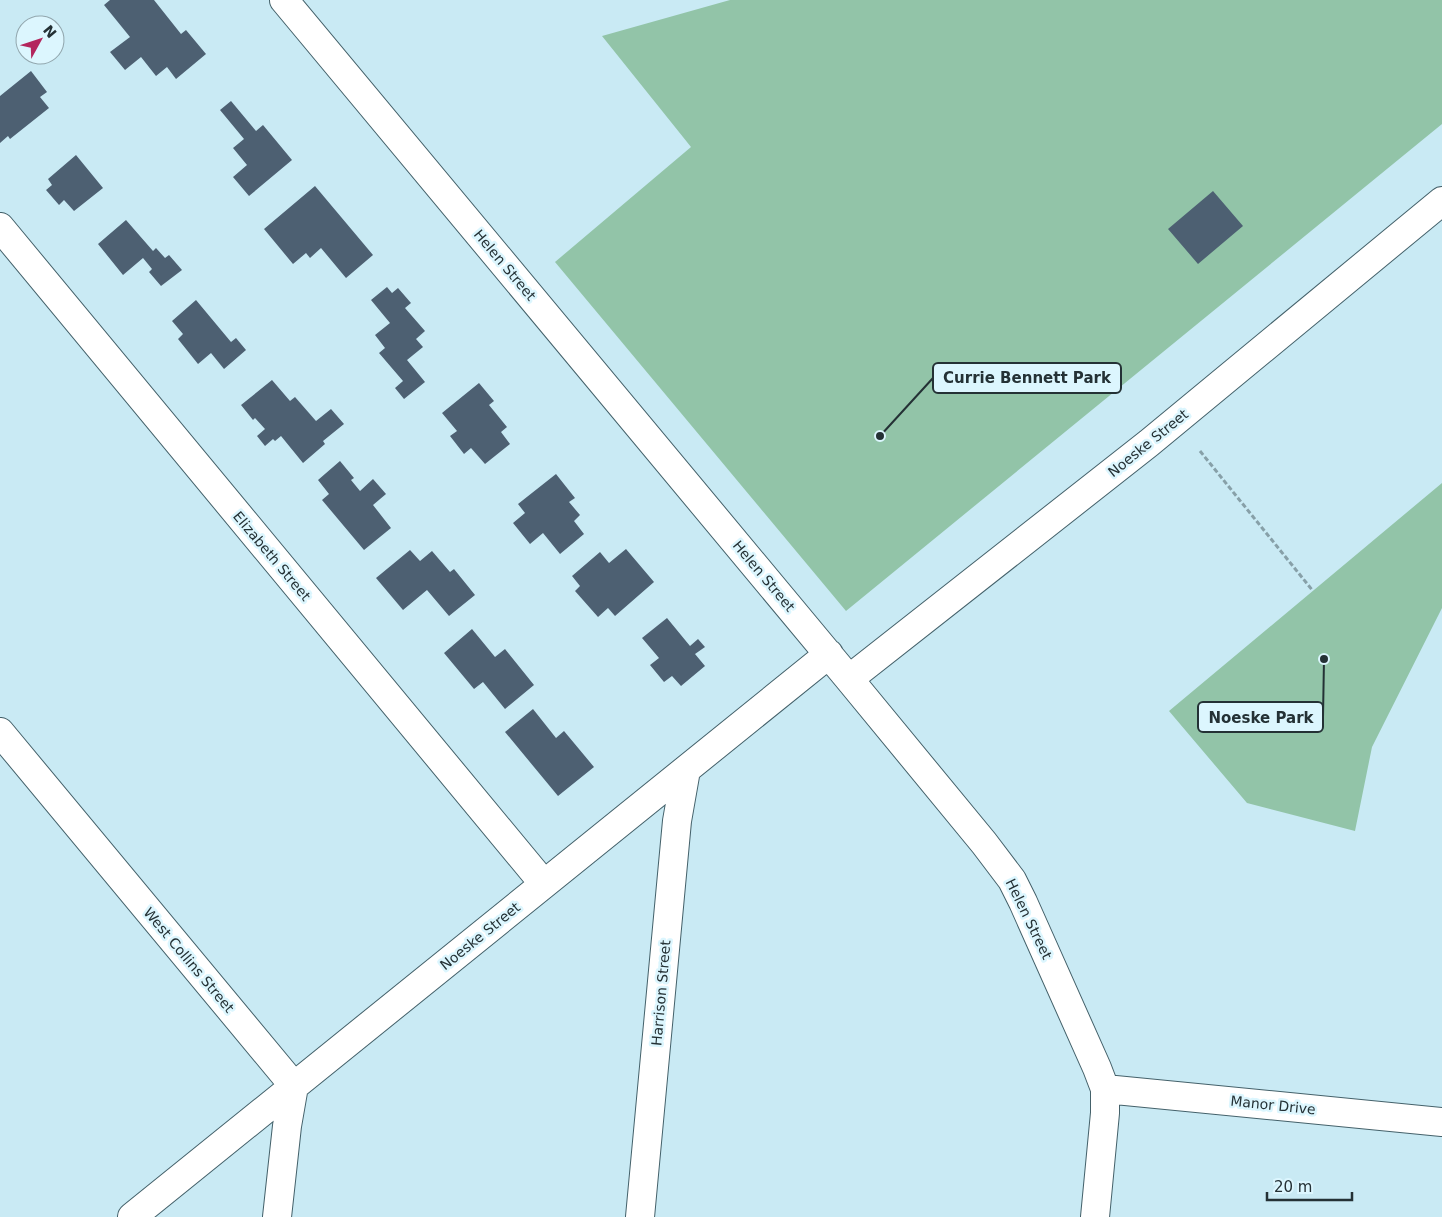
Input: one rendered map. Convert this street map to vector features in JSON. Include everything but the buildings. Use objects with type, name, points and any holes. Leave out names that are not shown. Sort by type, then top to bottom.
[{"type":"street","name":"Helen Street","points":[[284,0],[829,654],[984,843],[1012,880],[1105,1089],[1105,1113],[1095,1217]]},
{"type":"street","name":"Noeske Street","points":[[849,679],[1149,443],[1442,201]]},
{"type":"street","name":"Elizabeth Street","points":[[0,227],[544,884]]},
{"type":"street","name":"Noeske Street","points":[[132,1217],[829,654]]},
{"type":"street","name":"West Collins Street","points":[[0,732],[294,1086]]},
{"type":"street","name":"Harrison Street","points":[[640,1217],[677,821],[686,770]]},
{"type":"street","points":[[277,1217],[287,1126],[294,1086]]},
{"type":"street","name":"Manor Drive","points":[[1105,1089],[1442,1122]]},
{"type":"path","points":[[1200,451],[1312,591]]},
{"type":"green space","points":[[730,0],[1442,0],[1442,124],[846,611],[555,262],[691,147],[602,36]]},
{"type":"green space","points":[[1442,483],[1442,608],[1372,747],[1355,831],[1247,803],[1169,711]]},
{"type":"place","name":"Currie Bennett Park","points":[[880,436]]},
{"type":"place","name":"Noeske Park","points":[[1324,659]]}]
